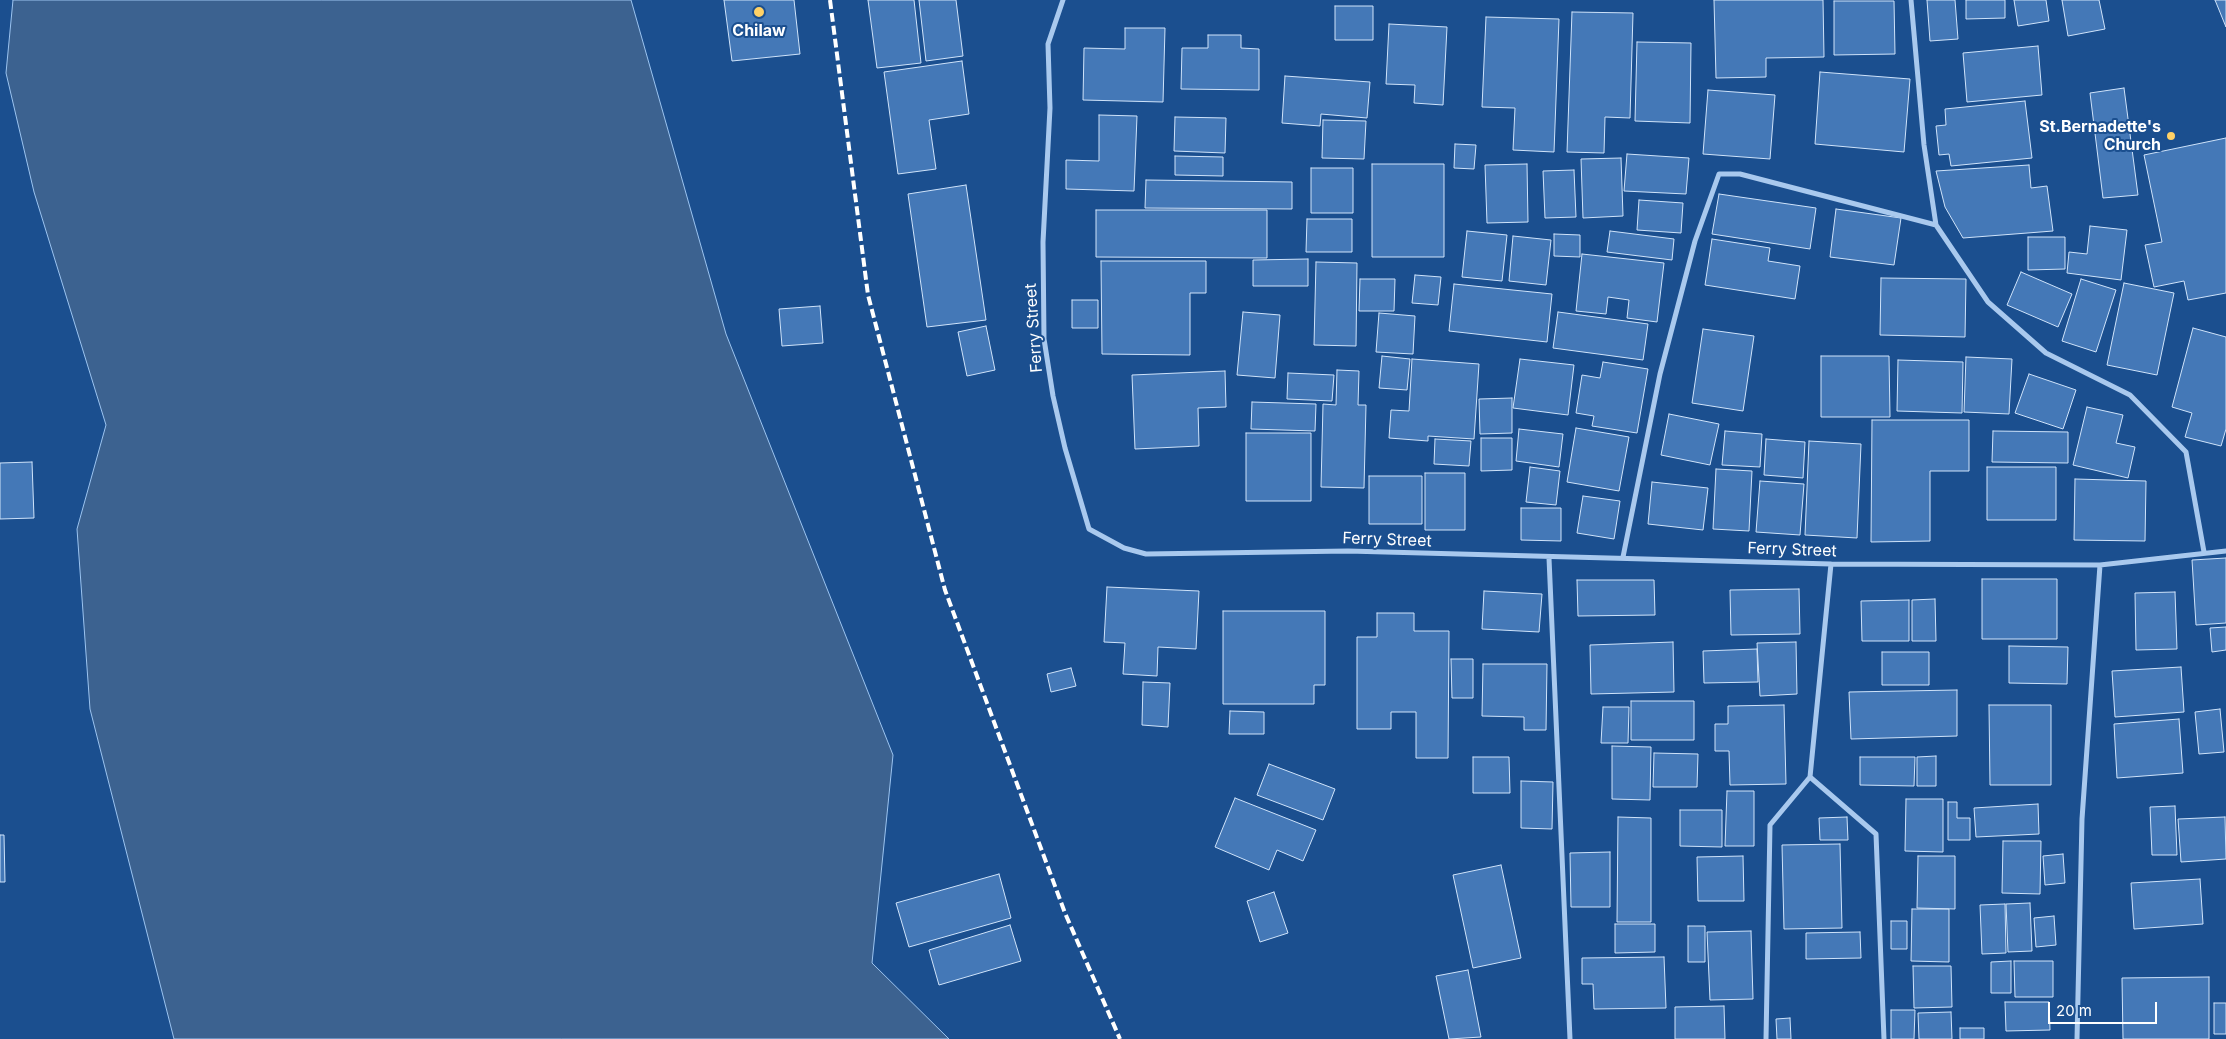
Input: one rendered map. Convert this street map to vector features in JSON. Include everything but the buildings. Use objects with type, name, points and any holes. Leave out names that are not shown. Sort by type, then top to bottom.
[{"type":"street","name":"Ferry Street","points":[[1063,0],[1048,44],[1050,108],[1043,242],[1044,339],[1053,396],[1065,448],[1089,528],[1124,548],[1146,554],[1348,551],[1549,558],[1623,557],[1831,564],[2100,564],[2226,551]]},
{"type":"street","points":[[1911,0],[1924,146],[1936,225],[1988,302],[2046,353],[2130,395],[2186,452],[2204,552]]},
{"type":"street","points":[[1623,557],[1660,374],[1695,241],[1719,174],[1740,174],[1936,225]]},
{"type":"street","points":[[1549,558],[1570,1039]]},
{"type":"street","points":[[1766,1039],[1770,825],[1810,777],[1831,564]]},
{"type":"street","points":[[2077,1039],[2082,818],[2100,564]]},
{"type":"street","points":[[1810,777],[1876,834],[1884,1039]]},
{"type":"water","points":[[13,0],[631,0],[726,334],[893,755],[872,963],[949,1039],[174,1039],[90,709],[77,529],[106,425],[34,192],[6,73]]},
{"type":"railway","points":[[830,0],[868,295],[945,590],[1065,913],[1120,1039]]},
{"type":"place","name":"Chilaw","points":[[759,12]]},
{"type":"place","name":"St.Bernadette's Church","points":[[2171,136]]}]
